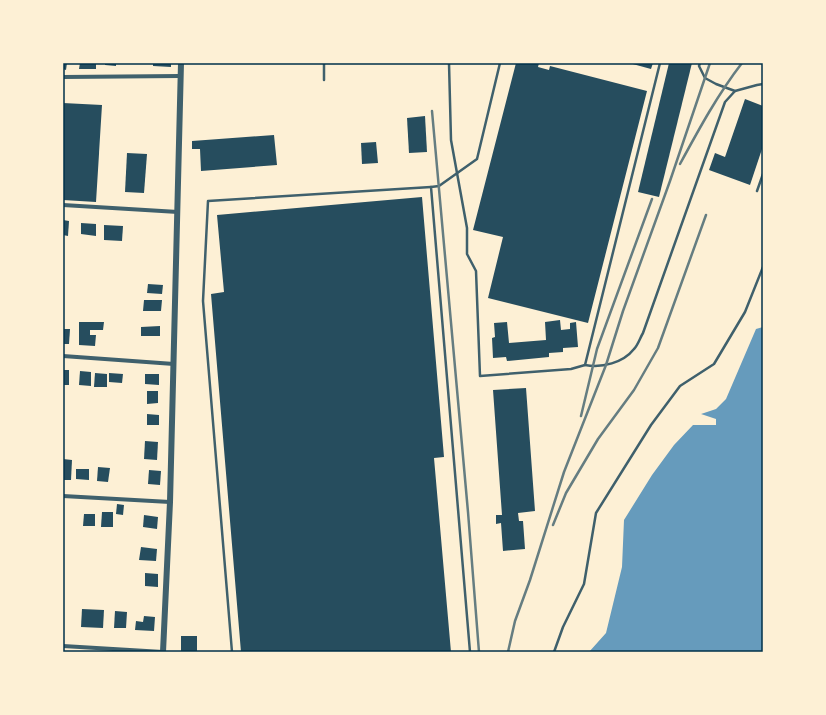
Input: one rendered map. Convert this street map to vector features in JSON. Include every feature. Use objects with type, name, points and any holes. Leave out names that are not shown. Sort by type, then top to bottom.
[{"type":"street","points":[[63,646],[163,652],[170,502],[181,63]]},
{"type":"street","points":[[63,77],[180,76]]},
{"type":"street","points":[[63,205],[178,212]]},
{"type":"street","points":[[63,356],[174,364]]},
{"type":"street","points":[[63,496],[170,502]]},
{"type":"lane","points":[[324,63],[324,80]]},
{"type":"lane","points":[[449,63],[451,140],[467,228],[467,254],[476,271],[480,376],[606,365],[621,360],[634,350],[643,333],[725,102],[735,91],[763,84]]},
{"type":"lane","points":[[232,652],[203,301],[208,201],[439,186],[477,159],[500,63]]},
{"type":"lane","points":[[585,366],[660,63]]},
{"type":"lane","points":[[700,63],[699,66],[705,78],[735,91]]},
{"type":"lane","points":[[756,191],[763,174]]},
{"type":"lane","points":[[431,187],[470,652]]},
{"type":"lane","points":[[554,652],[563,627],[584,584],[596,513],[651,425],[680,386],[714,364],[745,312],[763,267]]},
{"type":"water","points":[[763,327],[763,652],[589,652],[606,633],[622,567],[624,520],[652,475],[674,445],[693,425],[716,425],[716,419],[701,414],[716,409],[726,399],[756,329]]},
{"type":"building","points":[[63,63],[67,63],[66,70],[63,69]]},
{"type":"building","points":[[80,63],[96,63],[96,69],[79,69]]},
{"type":"building","points":[[105,63],[116,63],[116,66],[105,65]]},
{"type":"building","points":[[153,63],[171,63],[171,67],[153,66]]},
{"type":"building","points":[[516,63],[539,63],[538,67],[549,70],[550,66],[647,91],[588,323],[488,298],[503,237],[473,230]]},
{"type":"building","points":[[629,63],[653,63],[651,69]]},
{"type":"building","points":[[669,63],[692,63],[659,197],[638,192]]},
{"type":"building","points":[[745,99],[763,106],[763,146],[750,185],[709,170],[715,153],[725,157]]},
{"type":"building","points":[[63,103],[102,105],[96,202],[63,200]]},
{"type":"building","points":[[425,116],[427,152],[409,153],[407,118]]},
{"type":"building","points":[[274,135],[277,165],[201,171],[200,149],[192,149],[192,141]]},
{"type":"building","points":[[376,142],[378,163],[362,164],[361,143]]},
{"type":"building","points":[[127,153],[147,154],[144,193],[125,192]]},
{"type":"building","points":[[422,197],[444,457],[434,458],[451,652],[241,652],[211,294],[224,292],[217,215]]},
{"type":"building","points":[[63,220],[69,221],[68,236],[63,235]]},
{"type":"building","points":[[81,223],[96,224],[96,236],[81,234]]},
{"type":"building","points":[[104,225],[123,226],[122,241],[104,240]]},
{"type":"building","points":[[148,284],[163,285],[162,294],[147,293]]},
{"type":"building","points":[[144,300],[162,300],[161,311],[143,311]]},
{"type":"building","points":[[560,320],[561,330],[570,329],[570,323],[576,322],[578,347],[563,348],[563,352],[549,353],[549,357],[507,361],[506,357],[493,358],[492,338],[495,337],[494,323],[507,322],[509,343],[546,340],[545,322]]},
{"type":"building","points":[[79,322],[104,322],[103,330],[90,330],[90,335],[96,335],[95,346],[79,345]]},
{"type":"building","points":[[160,326],[160,336],[141,336],[141,327]]},
{"type":"building","points":[[63,329],[70,329],[69,344],[63,344]]},
{"type":"building","points":[[63,370],[69,370],[69,385],[63,385]]},
{"type":"building","points":[[80,371],[91,372],[91,386],[79,385]]},
{"type":"building","points":[[95,373],[107,374],[107,387],[94,387]]},
{"type":"building","points":[[109,373],[123,374],[122,383],[109,382]]},
{"type":"building","points":[[145,374],[159,374],[159,385],[145,384]]},
{"type":"building","points":[[526,388],[535,511],[518,513],[519,521],[523,521],[525,549],[503,551],[501,523],[496,524],[496,515],[502,515],[493,390]]},
{"type":"building","points":[[147,391],[158,391],[158,403],[147,404]]},
{"type":"building","points":[[147,414],[159,415],[159,425],[147,425]]},
{"type":"building","points":[[145,441],[158,442],[157,460],[144,459]]},
{"type":"building","points":[[63,459],[72,460],[71,480],[63,480]]},
{"type":"building","points":[[98,467],[110,468],[108,482],[97,481]]},
{"type":"building","points":[[76,469],[89,469],[89,480],[76,479]]},
{"type":"building","points":[[149,470],[161,471],[160,485],[148,484]]},
{"type":"building","points":[[117,504],[124,505],[123,515],[116,514]]},
{"type":"building","points":[[102,512],[113,512],[113,527],[101,527]]},
{"type":"building","points":[[84,514],[95,514],[95,526],[83,526]]},
{"type":"building","points":[[144,515],[158,517],[157,529],[143,527]]},
{"type":"building","points":[[141,547],[157,549],[156,561],[139,560]]},
{"type":"building","points":[[145,573],[158,574],[158,587],[145,586]]},
{"type":"building","points":[[82,609],[104,610],[103,628],[81,627]]},
{"type":"building","points":[[115,611],[127,612],[126,628],[114,628]]},
{"type":"building","points":[[144,616],[155,617],[154,631],[135,630],[136,621],[143,622]]},
{"type":"building","points":[[181,636],[197,636],[197,652],[181,652]]},
{"type":"railway","points":[[508,652],[515,621],[530,580],[564,472],[606,365],[623,311],[670,181],[710,63]]},
{"type":"railway","points":[[680,164],[717,99],[742,63]]},
{"type":"railway","points":[[432,111],[479,652]]},
{"type":"railway","points":[[581,416],[597,349],[652,199]]},
{"type":"railway","points":[[553,525],[566,493],[598,439],[634,390],[658,348],[706,215]]}]
